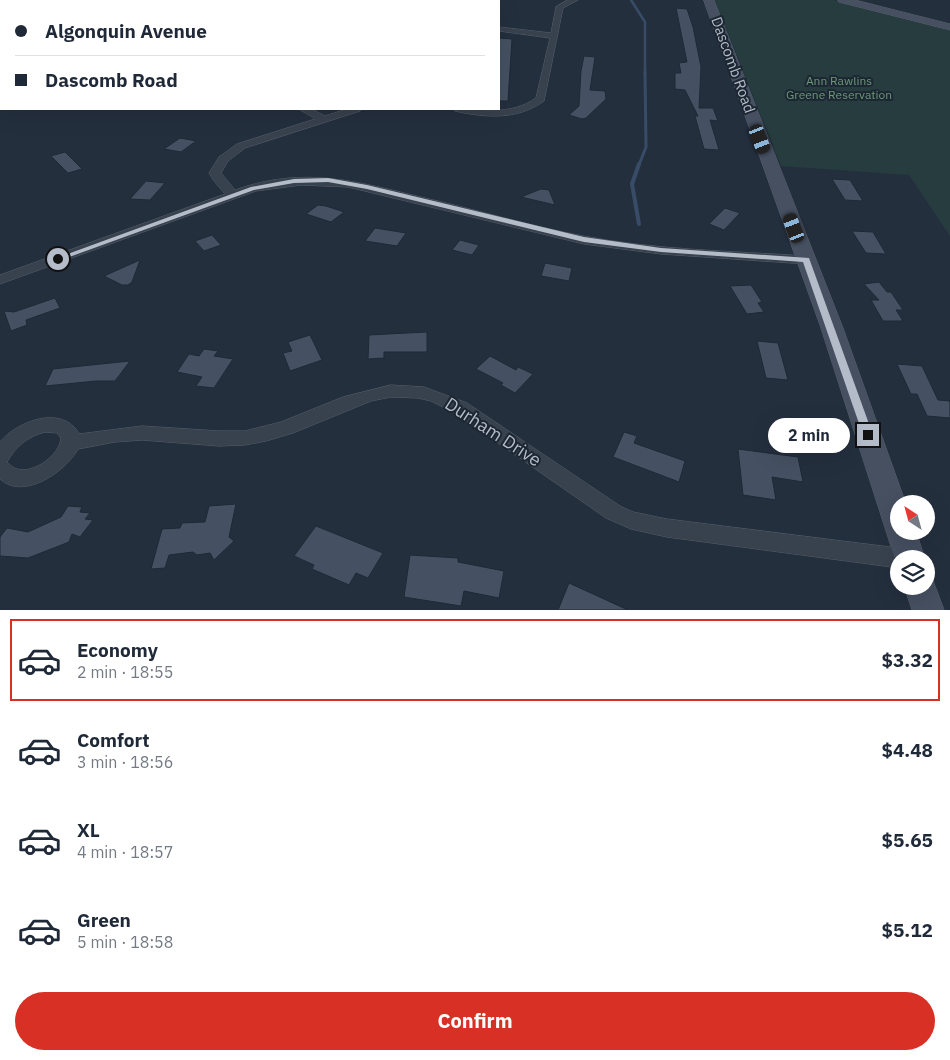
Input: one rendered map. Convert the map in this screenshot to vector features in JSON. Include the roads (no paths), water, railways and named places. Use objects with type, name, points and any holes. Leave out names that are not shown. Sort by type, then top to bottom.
[{"type":"main road","name":"Dascomb Road","points":[[709,0],[832,328],[890,499]]},
{"type":"main road","points":[[843,0],[950,27]]},
{"type":"main road","points":[[923,595],[928,610]]},
{"type":"street","points":[[468,110],[504,114],[514,113],[535,105],[541,100],[560,7],[574,0]]},
{"type":"street","points":[[500,30],[553,36]]},
{"type":"street","points":[[306,110],[323,119]]},
{"type":"street","points":[[233,195],[215,173],[218,166],[232,152],[260,138],[353,110]]},
{"type":"street","points":[[2,275],[270,184],[328,180],[367,187],[584,240],[661,250],[806,260]]},
{"type":"street","name":"Durham Drive","points":[[71,443],[143,432],[224,439],[247,438],[288,427],[366,397],[398,390],[411,391],[435,396],[461,408],[606,507],[631,520],[667,528],[890,557]]},
{"type":"street","points":[[0,458],[15,438],[35,428],[54,426],[68,431],[71,443],[68,450],[56,464],[36,475],[16,478],[8,476],[0,467]]},
{"type":"waterway","points":[[631,0],[645,22],[645,72]]},
{"type":"waterway","points":[[639,165],[646,147],[645,72]]},
{"type":"waterway","points":[[639,164],[632,184],[639,224]]},
{"type":"park label","name":"Ann Rawlins Greene Reservation","points":[[839,88]]}]
